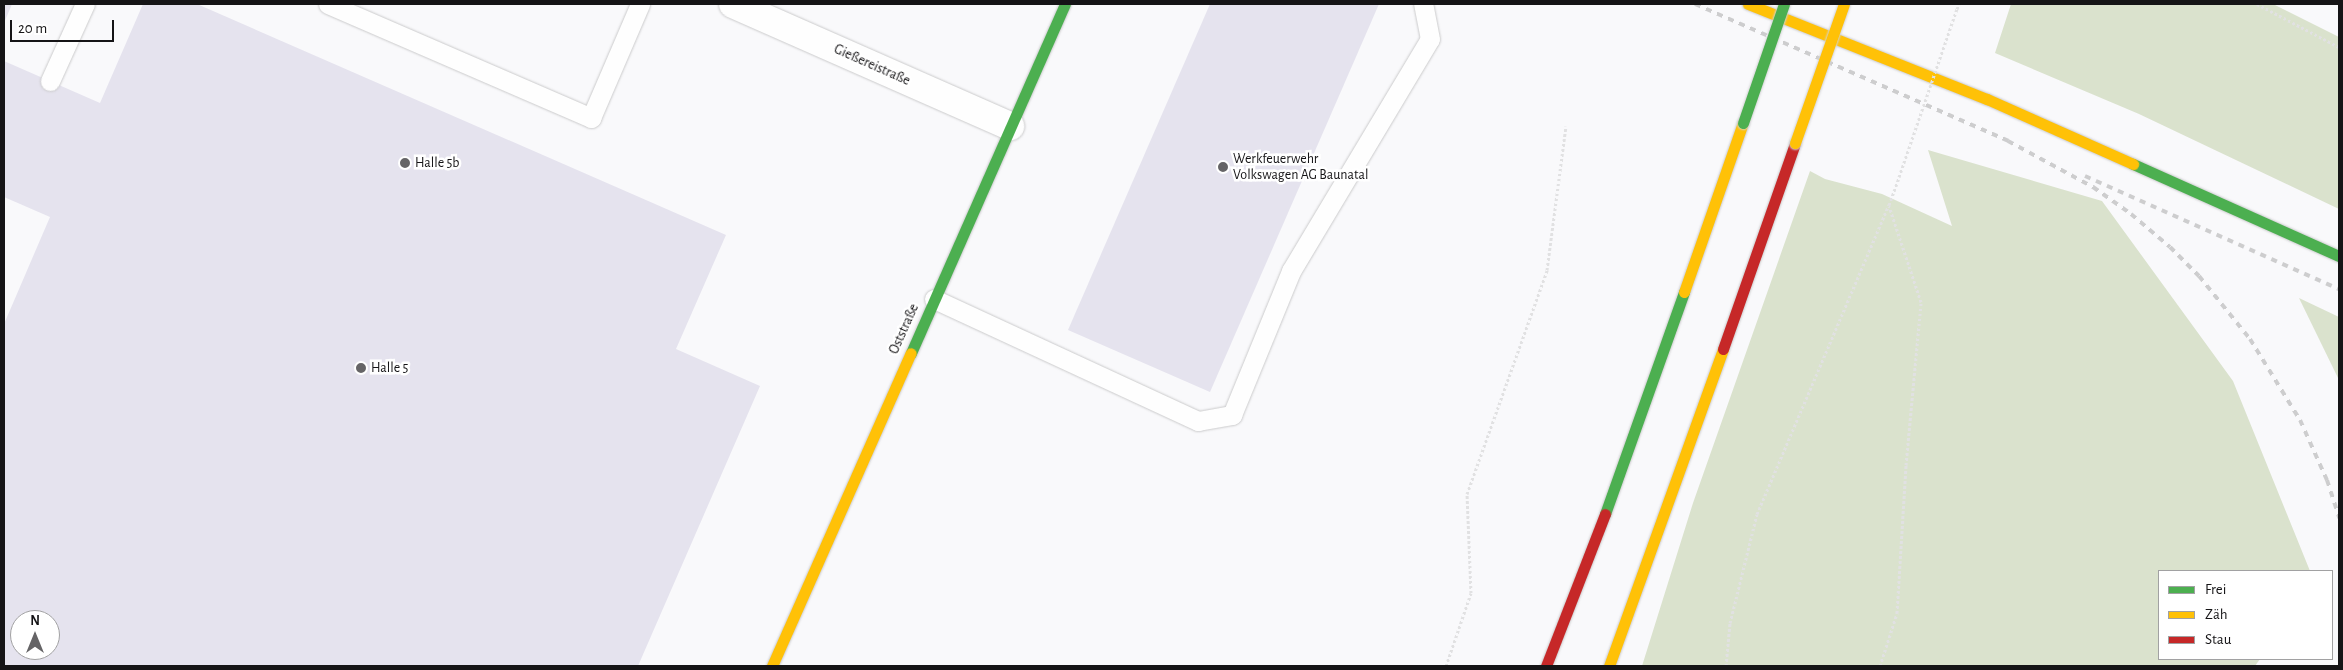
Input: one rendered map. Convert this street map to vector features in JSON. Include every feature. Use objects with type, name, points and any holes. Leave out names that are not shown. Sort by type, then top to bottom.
[{"type":"main road","name":"Oststraße","points":[[772,666],[1065,4]]},
{"type":"main road","points":[[1748,4],[1987,99],[2339,256]]},
{"type":"main road","points":[[1546,666],[1618,480],[1784,4]]},
{"type":"main road","points":[[1609,666],[1679,475],[1844,4]]},
{"type":"street","name":"Gießereistraße","points":[[733,4],[1010,126]]},
{"type":"lane","points":[[50,81],[85,4]]},
{"type":"lane","points":[[328,4],[591,118],[640,4]]},
{"type":"lane","points":[[934,299],[1198,421],[1232,415],[1291,271],[1430,39],[1423,4]]},
{"type":"path","points":[[1726,666],[1730,623],[1756,514],[1889,205],[1959,4]]},
{"type":"path","points":[[2257,4],[2339,47]]},
{"type":"path","points":[[1446,666],[1472,593],[1468,494],[1547,270],[1566,126]]},
{"type":"path","points":[[1880,666],[1896,614],[1906,465],[1921,302],[1889,205]]},
{"type":"green space","points":[[2011,4],[2273,4],[2339,37],[2339,209],[2139,114],[1995,53]]},
{"type":"green space","points":[[1928,150],[2102,201],[2233,381],[2310,570],[2158,570],[2158,660],[2259,660],[2255,666],[1642,666],[1693,503],[1810,171],[1825,179],[1882,194],[1952,226]]},
{"type":"green space","points":[[2299,298],[2339,317],[2339,380]]},
{"type":"building","points":[[4,4],[12,4],[4,23]]},
{"type":"building","name":"Halle 5","points":[[143,4],[197,4],[726,235],[676,349],[760,386],[638,666],[4,666],[4,324],[50,217],[4,197],[4,61],[100,103]]},
{"type":"building","name":"Werkfeuerwehr Volkswagen AG Baunatal","points":[[1210,4],[1379,4],[1210,392],[1068,330]]},
{"type":"railway","points":[[1695,4],[2008,141],[2093,187],[2131,214],[2170,247],[2199,276],[2250,339],[2300,420],[2327,480],[2339,518]]},
{"type":"railway","points":[[2085,176],[2339,289]]},
{"type":"traffic: fast","points":[[911,353],[1065,4]]},
{"type":"traffic: fast","points":[[1743,123],[1784,4]]},
{"type":"traffic: fast","points":[[2133,164],[2339,256]]},
{"type":"traffic: fast","points":[[1605,514],[1684,292]]},
{"type":"traffic: slow","points":[[1748,4],[1987,99],[2133,164]]},
{"type":"traffic: slow","points":[[1795,143],[1844,4]]},
{"type":"traffic: slow","points":[[1684,292],[1743,123]]},
{"type":"traffic: slow","points":[[1609,666],[1723,349]]},
{"type":"traffic: slow","points":[[772,666],[911,353]]},
{"type":"traffic: jam","points":[[1723,349],[1795,143]]},
{"type":"traffic: jam","points":[[1546,666],[1605,514]]},
{"type":"place","name":"Halle 5b","points":[[405,163]]},
{"type":"place","name":"Werkfeuerwehr Volkswagen AG Baunatal","points":[[1223,167]]},
{"type":"place","name":"Halle 5","points":[[361,368]]}]
